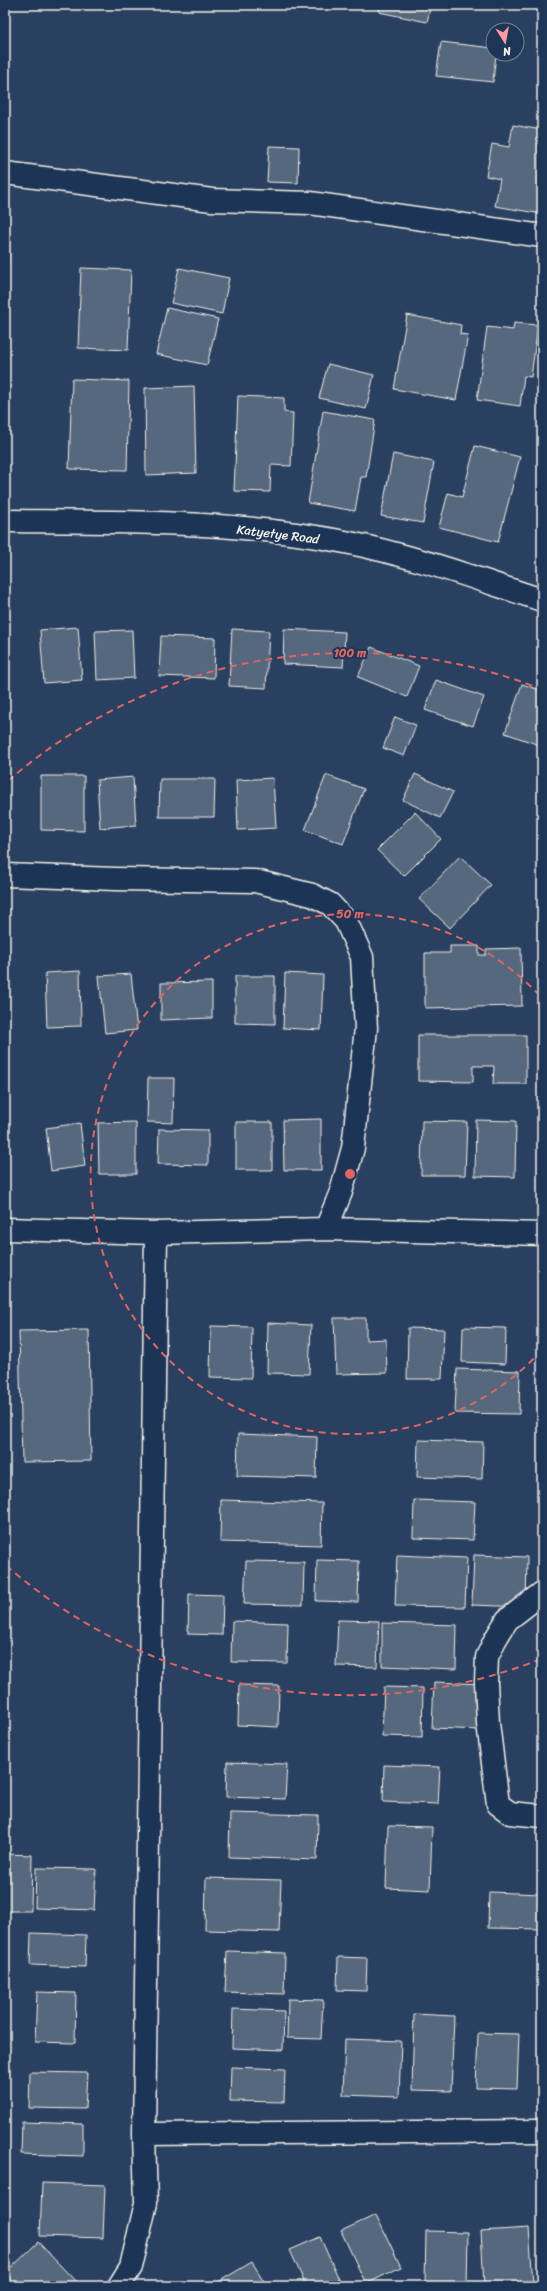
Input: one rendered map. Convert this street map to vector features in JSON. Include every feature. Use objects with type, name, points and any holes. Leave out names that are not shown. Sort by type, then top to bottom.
[{"type":"street","points":[[5,173],[212,200],[310,203],[542,236]]},
{"type":"street","name":"Katyetye Road","points":[[5,522],[165,522],[274,532],[344,542],[416,559],[542,600]]},
{"type":"street","points":[[5,875],[115,879],[255,881],[312,895],[330,904],[346,921],[362,956],[366,1028],[353,1148],[341,1192],[326,1229]]},
{"type":"street","points":[[5,1228],[156,1233],[326,1229],[542,1234]]},
{"type":"street","points":[[119,2286],[131,2267],[146,2203],[144,2134],[156,1233]]},
{"type":"street","points":[[542,1593],[507,1620],[495,1640],[488,1657],[486,1682],[488,1723],[498,1804],[510,1814],[542,1816]]},
{"type":"street","points":[[144,2134],[542,2131]]},
{"type":"building","points":[[380,5],[431,5],[427,22],[379,12]]},
{"type":"building","points":[[441,42],[485,47],[485,62],[495,62],[493,82],[436,76]]},
{"type":"building","points":[[513,125],[542,130],[542,214],[495,206],[500,179],[486,176],[492,144],[509,147]]},
{"type":"building","points":[[269,146],[299,147],[298,183],[267,182]]},
{"type":"building","points":[[5,243],[9,243],[5,319]]},
{"type":"building","points":[[81,268],[131,270],[128,350],[78,348]]},
{"type":"building","points":[[179,268],[229,278],[222,314],[171,303]]},
{"type":"building","points":[[167,308],[218,319],[207,365],[156,354]]},
{"type":"building","points":[[407,315],[461,325],[460,334],[468,335],[456,400],[394,389]]},
{"type":"building","points":[[514,323],[538,325],[531,377],[524,376],[520,406],[477,400],[487,327],[513,330]]},
{"type":"building","points":[[328,364],[374,375],[366,409],[319,398]]},
{"type":"building","points":[[72,379],[129,381],[127,470],[69,469]]},
{"type":"building","points":[[194,386],[196,473],[146,475],[145,388]]},
{"type":"building","points":[[238,396],[284,398],[284,412],[293,413],[291,466],[271,465],[270,492],[234,491]]},
{"type":"building","points":[[323,411],[375,420],[366,477],[361,477],[355,511],[308,503]]},
{"type":"building","points":[[475,446],[520,457],[498,542],[439,527],[448,493],[462,497]]},
{"type":"building","points":[[393,454],[434,462],[423,523],[381,516]]},
{"type":"building","points":[[78,627],[82,680],[44,683],[40,630]]},
{"type":"building","points":[[232,629],[269,631],[266,688],[229,686]]},
{"type":"building","points":[[284,629],[345,632],[343,667],[283,664]]},
{"type":"building","points":[[132,630],[134,678],[97,680],[95,631]]},
{"type":"building","points":[[161,636],[215,638],[214,678],[159,676]]},
{"type":"building","points":[[371,647],[419,666],[407,697],[358,677]]},
{"type":"building","points":[[436,680],[484,697],[473,726],[425,710]]},
{"type":"building","points":[[522,684],[542,691],[542,746],[505,733]]},
{"type":"building","points":[[395,717],[416,725],[404,756],[383,748]]},
{"type":"building","points":[[415,774],[453,792],[440,818],[403,800]]},
{"type":"building","points":[[326,775],[364,789],[343,844],[305,830]]},
{"type":"building","points":[[41,776],[84,776],[84,831],[41,830]]},
{"type":"building","points":[[133,777],[136,825],[100,828],[97,780]]},
{"type":"building","points":[[273,778],[276,828],[238,830],[236,780]]},
{"type":"building","points":[[160,779],[215,779],[214,817],[159,817]]},
{"type":"building","points":[[415,812],[441,839],[404,876],[377,850]]},
{"type":"building","points":[[460,856],[491,885],[450,928],[419,899]]},
{"type":"building","points":[[450,946],[479,946],[479,955],[486,955],[486,949],[521,948],[522,1006],[425,1008],[425,953],[450,953]]},
{"type":"building","points":[[80,971],[81,1026],[47,1027],[45,973]]},
{"type":"building","points":[[285,973],[323,975],[321,1030],[283,1028]]},
{"type":"building","points":[[131,974],[137,1030],[105,1033],[99,976]]},
{"type":"building","points":[[235,976],[275,976],[275,1024],[235,1023]]},
{"type":"building","points":[[212,982],[212,1018],[161,1020],[161,983]]},
{"type":"building","points":[[418,1035],[526,1035],[526,1084],[493,1084],[494,1066],[473,1066],[473,1082],[418,1081]]},
{"type":"building","points":[[148,1078],[174,1078],[173,1123],[147,1122]]},
{"type":"building","points":[[321,1119],[321,1170],[284,1170],[283,1120]]},
{"type":"building","points":[[476,1120],[516,1121],[515,1177],[475,1176]]},
{"type":"building","points":[[422,1121],[467,1122],[465,1175],[421,1175]]},
{"type":"building","points":[[136,1122],[136,1174],[99,1174],[98,1123]]},
{"type":"building","points":[[236,1122],[272,1122],[272,1170],[236,1170]]},
{"type":"building","points":[[80,1123],[85,1166],[51,1171],[46,1128]]},
{"type":"building","points":[[159,1129],[208,1130],[208,1165],[158,1164]]},
{"type":"building","points":[[334,1318],[366,1318],[366,1340],[386,1339],[387,1373],[336,1374]]},
{"type":"building","points":[[268,1323],[311,1325],[309,1374],[267,1373]]},
{"type":"building","points":[[211,1326],[252,1327],[251,1378],[210,1377]]},
{"type":"building","points":[[463,1327],[506,1328],[505,1364],[462,1362]]},
{"type":"building","points":[[408,1328],[444,1329],[442,1379],[407,1379]]},
{"type":"building","points":[[89,1330],[91,1461],[22,1462],[19,1331]]},
{"type":"building","points":[[457,1369],[520,1371],[519,1414],[455,1413]]},
{"type":"building","points":[[238,1434],[317,1437],[316,1478],[237,1476]]},
{"type":"building","points":[[418,1440],[483,1442],[482,1479],[417,1477]]},
{"type":"building","points":[[221,1500],[322,1503],[321,1545],[220,1542]]},
{"type":"building","points":[[414,1500],[475,1502],[473,1540],[413,1538]]},
{"type":"building","points":[[397,1555],[467,1558],[465,1607],[395,1606]]},
{"type":"building","points":[[474,1555],[527,1557],[526,1607],[472,1605]]},
{"type":"building","points":[[317,1560],[359,1561],[358,1602],[316,1601]]},
{"type":"building","points":[[246,1561],[304,1562],[303,1605],[244,1604]]},
{"type":"building","points":[[189,1594],[223,1595],[222,1635],[188,1634]]},
{"type":"building","points":[[338,1620],[379,1621],[377,1667],[336,1666]]},
{"type":"building","points":[[232,1621],[288,1623],[287,1663],[231,1662]]},
{"type":"building","points":[[382,1623],[457,1625],[456,1669],[382,1666]]},
{"type":"building","points":[[434,1682],[481,1684],[480,1730],[432,1728]]},
{"type":"building","points":[[239,1685],[279,1686],[278,1727],[238,1725]]},
{"type":"building","points":[[384,1687],[423,1688],[422,1737],[382,1736]]},
{"type":"building","points":[[227,1762],[287,1764],[285,1799],[226,1797]]},
{"type":"building","points":[[384,1765],[440,1767],[438,1804],[383,1802]]},
{"type":"building","points":[[230,1813],[318,1815],[317,1860],[229,1857]]},
{"type":"building","points":[[388,1826],[432,1827],[430,1890],[386,1888]]},
{"type":"building","points":[[5,1854],[32,1855],[31,1911],[5,1911]]},
{"type":"building","points":[[36,1868],[96,1869],[94,1910],[35,1908]]},
{"type":"building","points":[[206,1878],[281,1880],[279,1932],[205,1930]]},
{"type":"building","points":[[489,1892],[542,1894],[542,1929],[488,1928]]},
{"type":"building","points":[[31,1933],[86,1935],[85,1967],[30,1965]]},
{"type":"building","points":[[227,1951],[285,1953],[284,1994],[225,1992]]},
{"type":"building","points":[[338,1957],[367,1958],[366,1991],[337,1990]]},
{"type":"building","points":[[37,1992],[76,1993],[75,2043],[35,2042]]},
{"type":"building","points":[[288,1999],[323,2000],[321,2039],[287,2038]]},
{"type":"building","points":[[233,2009],[284,2011],[283,2050],[232,2048]]},
{"type":"building","points":[[414,2014],[454,2016],[451,2091],[412,2090]]},
{"type":"building","points":[[478,2033],[519,2034],[517,2089],[476,2088]]},
{"type":"building","points":[[540,2033],[542,2033],[542,2088],[538,2087]]},
{"type":"building","points":[[345,2039],[401,2041],[399,2097],[343,2095]]},
{"type":"building","points":[[231,2067],[285,2069],[284,2102],[230,2101]]},
{"type":"building","points":[[30,2072],[87,2073],[85,2109],[29,2108]]},
{"type":"building","points":[[22,2122],[83,2124],[83,2156],[21,2154]]},
{"type":"building","points":[[42,2183],[105,2185],[103,2238],[40,2236]]},
{"type":"building","points":[[376,2215],[401,2267],[366,2284],[341,2231]]},
{"type":"building","points":[[529,2228],[533,2283],[484,2286],[481,2231]]},
{"type":"building","points":[[426,2231],[468,2232],[467,2286],[425,2286]]},
{"type":"building","points":[[320,2237],[342,2286],[306,2286],[290,2250]]},
{"type":"building","points":[[38,2242],[78,2284],[76,2286],[17,2286],[5,2274]]},
{"type":"building","points":[[252,2262],[267,2286],[213,2286],[213,2285]]}]
